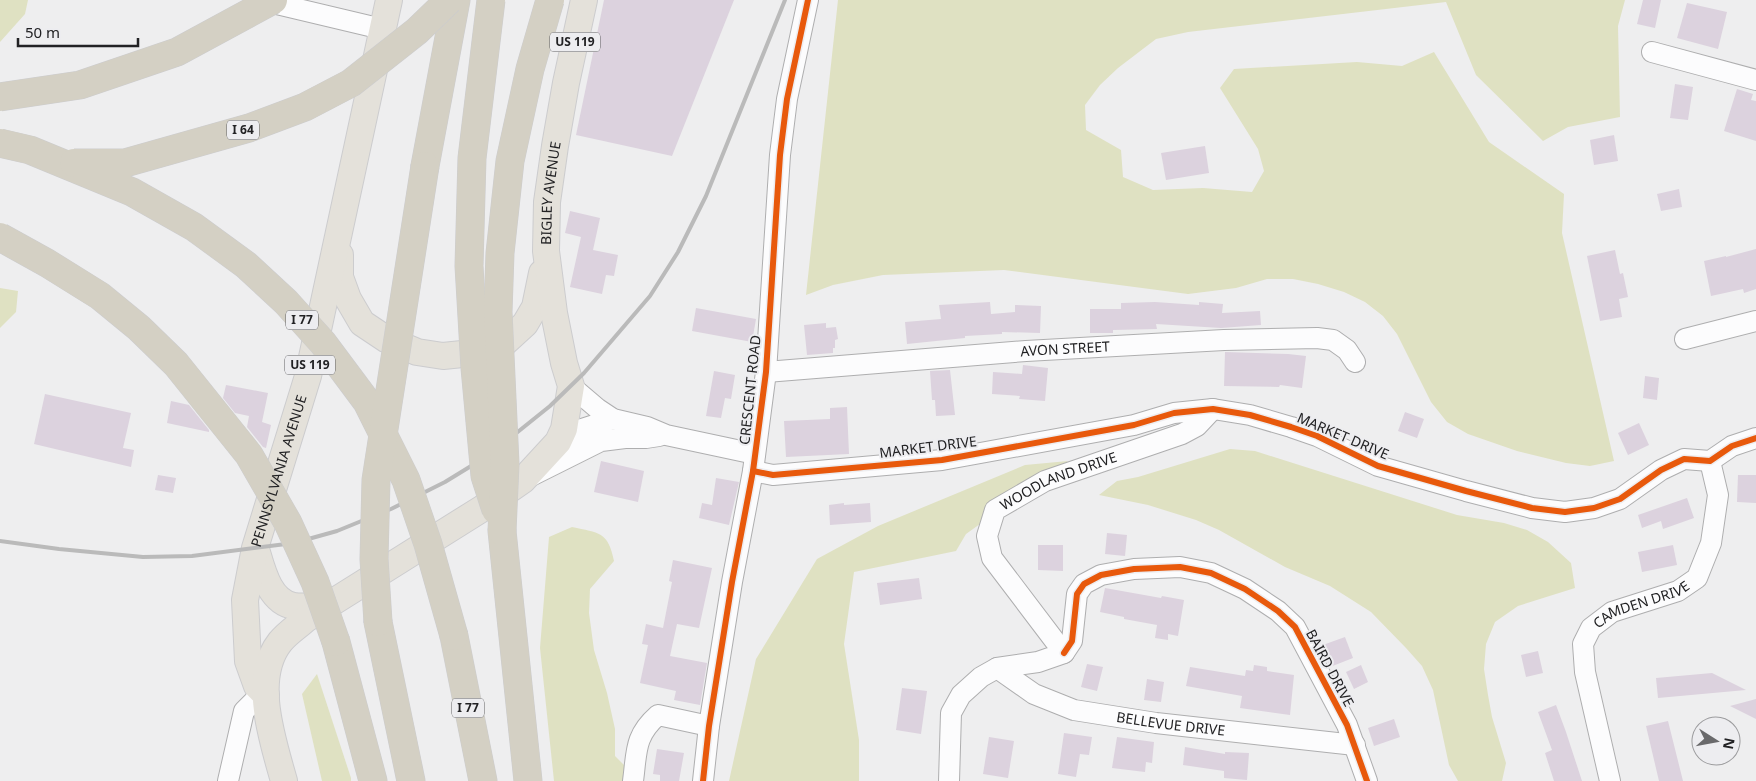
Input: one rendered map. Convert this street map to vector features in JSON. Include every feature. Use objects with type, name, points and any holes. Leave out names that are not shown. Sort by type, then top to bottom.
[{"type":"highway","points":[[0,97],[80,85],[177,52],[273,0]]},
{"type":"highway","name":"I 64","points":[[0,160],[34,164],[125,163],[249,128],[305,107],[351,82],[417,31],[449,0]]},
{"type":"highway","points":[[411,781],[378,622],[374,559],[376,480],[425,166],[456,0]]},
{"type":"highway","points":[[491,0],[472,158],[469,266],[475,368],[485,476],[502,531]]},
{"type":"highway","points":[[528,781],[502,531],[505,464],[498,312],[500,252],[510,161],[530,69],[550,0]]},
{"type":"highway","name":"I 77","points":[[0,143],[30,150],[132,192],[194,227],[246,265],[286,302],[323,343],[367,402],[406,480],[428,544],[454,636],[483,781]]},
{"type":"highway","points":[[0,237],[47,262],[100,296],[139,328],[176,364],[250,455],[288,523],[314,582],[336,642],[373,781]]},
{"type":"main road","name":"BIGLEY AVENUE","points":[[558,442],[567,419],[571,386],[564,363],[554,313],[546,251],[547,202],[566,84],[584,0]]},
{"type":"main road","name":"PENNSYLVANIA AVENUE","points":[[266,694],[257,686],[248,661],[246,600],[256,548],[308,376],[340,219],[386,15]]},
{"type":"main road","points":[[340,219],[340,276],[348,299],[362,323],[386,339],[425,354],[443,356],[472,354],[502,345],[525,324],[535,307],[546,251]]},
{"type":"main road","name":"US 119","points":[[284,781],[271,736],[266,694],[270,663],[281,641],[306,619],[483,508],[523,480],[558,442]]},
{"type":"main road","points":[[256,548],[265,576],[274,593],[284,603],[295,607],[330,604]]},
{"type":"street","points":[[260,0],[301,9],[309,2],[314,1],[386,15]]},
{"type":"street","name":"CRESCENT ROAD","points":[[703,781],[708,726],[754,463],[766,372],[780,154],[787,99],[808,0]]},
{"type":"street","points":[[1652,52],[1756,80]]},
{"type":"street","points":[[1685,339],[1756,321]]},
{"type":"street","name":"AVON STREET","points":[[766,372],[1026,351],[1224,340],[1317,338],[1333,340],[1347,350],[1355,362]]},
{"type":"street","points":[[571,386],[598,409],[614,419],[647,427],[666,435]]},
{"type":"street","name":"MARKET DRIVE","points":[[666,435],[754,463],[773,475],[942,460],[1134,424],[1174,413],[1213,409],[1250,415],[1291,427],[1317,436],[1378,466],[1522,505],[1565,512],[1594,508],[1620,499],[1661,470],[1684,459],[1710,461]]},
{"type":"street","name":"WOODLAND DRIVE","points":[[1064,653],[992,558],[987,536],[995,510],[1045,481],[1182,434],[1197,426],[1213,409]]},
{"type":"street","points":[[558,442],[582,429],[614,419]]},
{"type":"street","points":[[523,480],[601,441],[617,438],[646,438],[666,435]]},
{"type":"street","points":[[1710,461],[1732,446],[1756,438]]},
{"type":"street","name":"CAMDEN DRIVE","points":[[1610,781],[1585,672],[1583,644],[1591,628],[1612,612],[1678,591],[1697,578],[1711,543],[1718,495],[1710,461]]},
{"type":"street","name":"BAIRD DRIVE","points":[[1064,653],[1072,641],[1077,594],[1084,584],[1101,574],[1134,569],[1180,567],[1211,573],[1245,590],[1278,611],[1294,628],[1346,725],[1367,781]]},
{"type":"street","points":[[949,781],[951,713],[961,695],[981,677],[997,668],[1038,662],[1064,653]]},
{"type":"street","points":[[228,781],[244,711],[248,661]]},
{"type":"street","name":"BELLEVUE DRIVE","points":[[997,668],[1034,694],[1074,710],[1156,723],[1355,745]]},
{"type":"street","points":[[244,711],[259,696],[266,694]]},
{"type":"street","points":[[633,781],[639,740],[646,725],[658,715],[708,726]]},
{"type":"green space","points":[[0,0],[28,0],[25,14],[0,42]]},
{"type":"green space","points":[[838,0],[1625,0],[1618,26],[1620,117],[1568,127],[1543,141],[1476,75],[1446,2],[1188,32],[1156,39],[1118,68],[1100,85],[1085,105],[1086,130],[1121,150],[1123,177],[1153,190],[1203,188],[1252,192],[1264,171],[1258,149],[1220,88],[1234,69],[1357,62],[1402,66],[1434,52],[1489,142],[1564,194],[1562,233],[1614,461],[1590,466],[1566,463],[1517,451],[1468,434],[1447,422],[1431,402],[1397,334],[1383,316],[1365,302],[1344,292],[1318,284],[1293,279],[1267,279],[1236,288],[1188,294],[1004,270],[883,275],[833,285],[806,295]]},
{"type":"green space","points":[[0,288],[18,291],[16,312],[0,328]]},
{"type":"green space","points":[[1230,449],[1255,451],[1457,515],[1504,523],[1527,530],[1548,542],[1571,563],[1575,588],[1518,606],[1495,622],[1486,644],[1484,669],[1488,695],[1492,717],[1506,763],[1502,781],[1458,781],[1449,765],[1433,690],[1422,666],[1371,612],[1330,586],[1285,567],[1219,530],[1196,520],[1148,505],[1099,495],[1117,481],[1138,477]]},
{"type":"green space","points":[[1068,461],[966,534],[956,551],[854,572],[844,644],[859,740],[859,781],[729,781],[756,659],[817,559],[878,526],[1025,465]]},
{"type":"green space","points":[[572,527],[596,532],[601,535],[612,551],[614,561],[590,589],[589,613],[594,650],[607,693],[615,729],[615,756],[624,765],[625,781],[554,781],[540,648],[549,537]]},
{"type":"green space","points":[[317,674],[351,781],[322,781],[302,694]]},
{"type":"building","points":[[604,0],[734,0],[672,156],[576,135]]},
{"type":"building","points":[[1643,0],[1661,0],[1655,28],[1637,24]]},
{"type":"building","points":[[1687,3],[1727,12],[1718,49],[1677,38]]},
{"type":"building","points":[[1675,84],[1693,87],[1688,120],[1670,118]]},
{"type":"building","points":[[1737,89],[1753,94],[1751,100],[1756,101],[1756,141],[1724,131]]},
{"type":"building","points":[[1614,135],[1618,161],[1594,165],[1590,140]]},
{"type":"building","points":[[1205,146],[1209,173],[1166,180],[1161,153]]},
{"type":"building","points":[[1679,189],[1682,207],[1661,211],[1657,194]]},
{"type":"building","points":[[570,211],[600,218],[593,250],[618,255],[614,276],[606,275],[602,294],[570,287],[581,237],[565,233]]},
{"type":"building","points":[[1756,249],[1756,289],[1744,293],[1743,289],[1711,296],[1704,261]]},
{"type":"building","points":[[1615,250],[1620,274],[1623,273],[1628,297],[1619,299],[1622,317],[1600,321],[1587,256]]},
{"type":"building","points":[[990,302],[991,314],[1015,312],[1015,305],[1041,306],[1040,333],[1002,332],[1002,334],[965,336],[965,338],[907,344],[905,322],[941,319],[939,305]]},
{"type":"building","points":[[1155,302],[1199,305],[1199,302],[1223,304],[1222,313],[1260,311],[1261,325],[1221,328],[1156,324],[1157,329],[1113,330],[1113,333],[1090,333],[1090,309],[1121,309],[1121,303]]},
{"type":"building","points":[[696,308],[756,319],[752,342],[692,331]]},
{"type":"building","points":[[826,323],[826,328],[836,327],[838,339],[835,340],[833,353],[807,355],[804,325]]},
{"type":"building","points":[[1225,352],[1306,356],[1302,388],[1280,385],[1279,387],[1224,386]]},
{"type":"building","points":[[1023,365],[1048,368],[1045,401],[1019,399],[1020,396],[992,394],[993,372],[1022,374]]},
{"type":"building","points":[[950,370],[955,415],[936,416],[935,400],[932,400],[930,371]]},
{"type":"building","points":[[714,371],[735,375],[731,399],[725,398],[721,418],[706,416]]},
{"type":"building","points":[[1645,376],[1659,378],[1657,400],[1643,398]]},
{"type":"building","points":[[226,385],[268,393],[262,422],[271,425],[266,448],[263,447],[247,427],[249,416],[235,413],[223,398]]},
{"type":"building","points":[[45,394],[131,413],[123,448],[134,450],[131,467],[34,444]]},
{"type":"building","points":[[171,401],[189,405],[209,432],[167,423]]},
{"type":"building","points":[[847,407],[849,454],[786,457],[784,421],[830,419],[830,408]]},
{"type":"building","points":[[1405,412],[1424,419],[1417,438],[1398,431]]},
{"type":"building","points":[[1639,423],[1649,445],[1628,455],[1618,433]]},
{"type":"building","points":[[601,461],[644,471],[638,502],[594,492]]},
{"type":"building","points":[[158,475],[176,478],[173,493],[155,490]]},
{"type":"building","points":[[1738,475],[1756,475],[1756,503],[1737,502]]},
{"type":"building","points":[[716,478],[739,482],[729,525],[699,518],[702,503],[712,505]]},
{"type":"building","points":[[1687,498],[1694,518],[1663,529],[1661,521],[1642,528],[1638,515]]},
{"type":"building","points":[[844,503],[844,505],[870,503],[871,522],[830,525],[829,505]]},
{"type":"building","points":[[1107,533],[1127,535],[1125,556],[1105,554]]},
{"type":"building","points":[[1038,545],[1063,545],[1063,571],[1038,570]]},
{"type":"building","points":[[1673,545],[1677,565],[1642,572],[1638,552]]},
{"type":"building","points":[[673,560],[712,568],[699,628],[677,624],[670,656],[707,663],[700,705],[674,700],[676,691],[640,683],[648,645],[642,644],[646,624],[663,628],[672,582],[669,581]]},
{"type":"building","points":[[919,578],[922,599],[880,605],[877,583]]},
{"type":"building","points":[[1105,588],[1184,600],[1178,636],[1168,634],[1168,640],[1155,638],[1157,625],[1100,612]]},
{"type":"building","points":[[1345,637],[1353,658],[1330,667],[1320,646]]},
{"type":"building","points":[[1538,651],[1543,673],[1526,677],[1521,655]]},
{"type":"building","points":[[1087,664],[1103,667],[1097,691],[1081,687]]},
{"type":"building","points":[[1254,665],[1267,667],[1267,671],[1294,675],[1290,715],[1240,708],[1242,696],[1186,686],[1190,667],[1245,676],[1246,670],[1253,671]]},
{"type":"building","points":[[1361,665],[1368,682],[1354,689],[1346,672]]},
{"type":"building","points":[[1712,673],[1746,690],[1658,698],[1656,678]]},
{"type":"building","points":[[1147,679],[1164,682],[1161,702],[1144,700]]},
{"type":"building","points":[[902,688],[927,691],[921,734],[896,730]]},
{"type":"building","points":[[1756,699],[1756,719],[1730,706]]},
{"type":"building","points":[[1556,705],[1582,781],[1554,781],[1545,753],[1552,750],[1538,712]]},
{"type":"building","points":[[1394,719],[1400,737],[1374,746],[1368,728]]},
{"type":"building","points":[[1668,721],[1683,781],[1659,781],[1646,726]]},
{"type":"building","points":[[1064,733],[1092,737],[1089,755],[1080,754],[1076,777],[1058,774]]},
{"type":"building","points":[[989,737],[1014,741],[1008,778],[983,774]]},
{"type":"building","points":[[1117,737],[1154,742],[1152,763],[1146,762],[1145,772],[1112,768]]},
{"type":"building","points":[[1185,747],[1225,754],[1225,752],[1249,753],[1247,780],[1224,778],[1224,771],[1183,765]]},
{"type":"building","points":[[657,749],[684,753],[679,781],[660,781],[660,775],[653,774]]},
{"type":"railway","points":[[0,541],[143,557],[192,556],[294,543],[337,531],[391,509],[445,482],[489,455],[550,406],[584,373],[650,296],[678,252],[706,196],[785,0]]},
{"type":"cycle path","points":[[703,781],[709,726],[732,582],[753,471],[766,372],[780,155],[787,99],[808,0]]},
{"type":"cycle path","points":[[753,471],[773,475],[942,460],[1134,425],[1174,413],[1213,409],[1250,415],[1291,427],[1317,436],[1378,466],[1532,508],[1565,512],[1594,508],[1620,499],[1661,470],[1684,459],[1710,461],[1732,446],[1756,438]]},
{"type":"cycle path","points":[[1064,653],[1072,641],[1077,594],[1084,584],[1101,575],[1134,569],[1180,567],[1211,573],[1245,589],[1278,611],[1295,627],[1347,725],[1367,781]]}]
